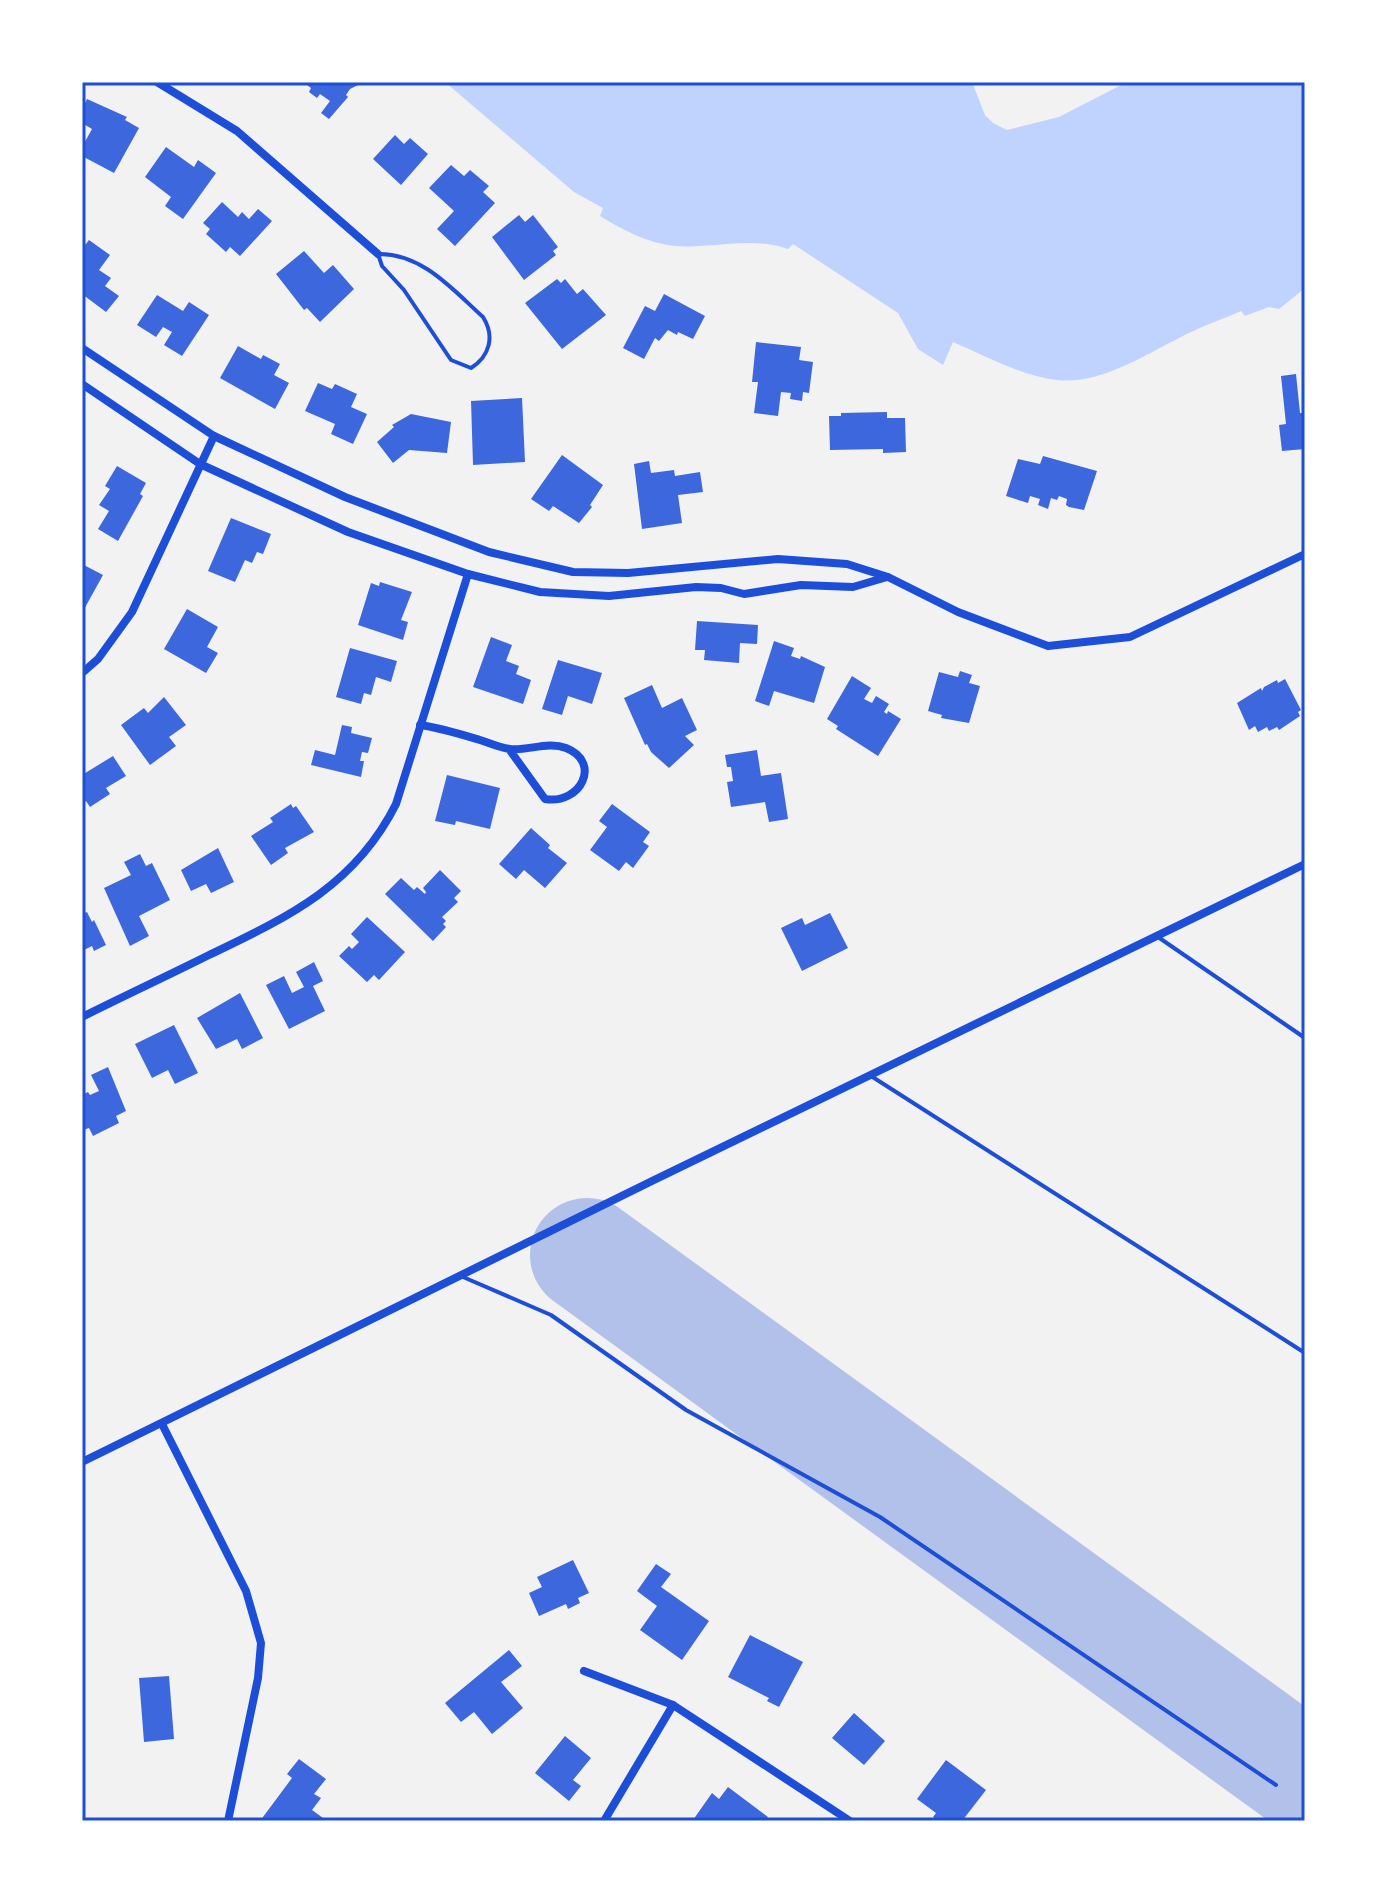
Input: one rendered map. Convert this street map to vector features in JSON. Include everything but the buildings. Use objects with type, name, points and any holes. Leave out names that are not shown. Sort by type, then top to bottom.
[{"type":"street","points":[[157,82],[237,131],[378,254]]},
{"type":"street","points":[[82,348],[214,436],[345,497],[480,549],[573,572],[628,573],[778,559],[847,564],[888,577],[958,612],[1048,646],[1130,637],[1305,554]]},
{"type":"street","points":[[82,384],[200,464],[348,532],[468,574],[540,592],[609,596],[696,587],[721,588],[744,594],[801,585],[853,587],[888,577]]},
{"type":"street","points":[[82,673],[98,659],[132,612],[214,436]]},
{"type":"street","points":[[82,1017],[287,917],[339,881],[366,852],[384,828],[396,804],[468,574]]},
{"type":"street","points":[[420,725],[509,749],[564,747],[580,759],[585,772],[583,780],[576,792],[565,799],[545,799],[509,749]]},
{"type":"street","points":[[82,1462],[1305,864]]},
{"type":"street","points":[[162,1424],[246,1591],[261,1643],[258,1678],[228,1821]]},
{"type":"street","points":[[584,1671],[673,1705],[850,1821]]},
{"type":"street","points":[[604,1821],[673,1705]]},
{"type":"lane","points":[[378,254],[419,264],[483,317],[491,337],[480,362],[471,368],[451,360],[404,290],[382,266],[378,254]]},
{"type":"lane","points":[[1158,937],[1305,1038]]},
{"type":"lane","points":[[871,1076],[1305,1353]]},
{"type":"lane","points":[[461,1276],[551,1315],[686,1410],[880,1517],[1276,1785]]},
{"type":"water","points":[[445,82],[972,82],[985,115],[1007,130],[1059,117],[1127,82],[1305,82],[1305,278],[1302,280],[1305,288],[1279,309],[1269,307],[1245,316],[1241,311],[1194,330],[1120,368],[1089,378],[1044,378],[1004,365],[953,342],[943,365],[918,349],[898,313],[793,244],[788,249],[761,243],[675,246],[626,231],[600,216],[603,208],[574,192]]},
{"type":"runway","points":[[587,1255],[1305,1777]]}]
